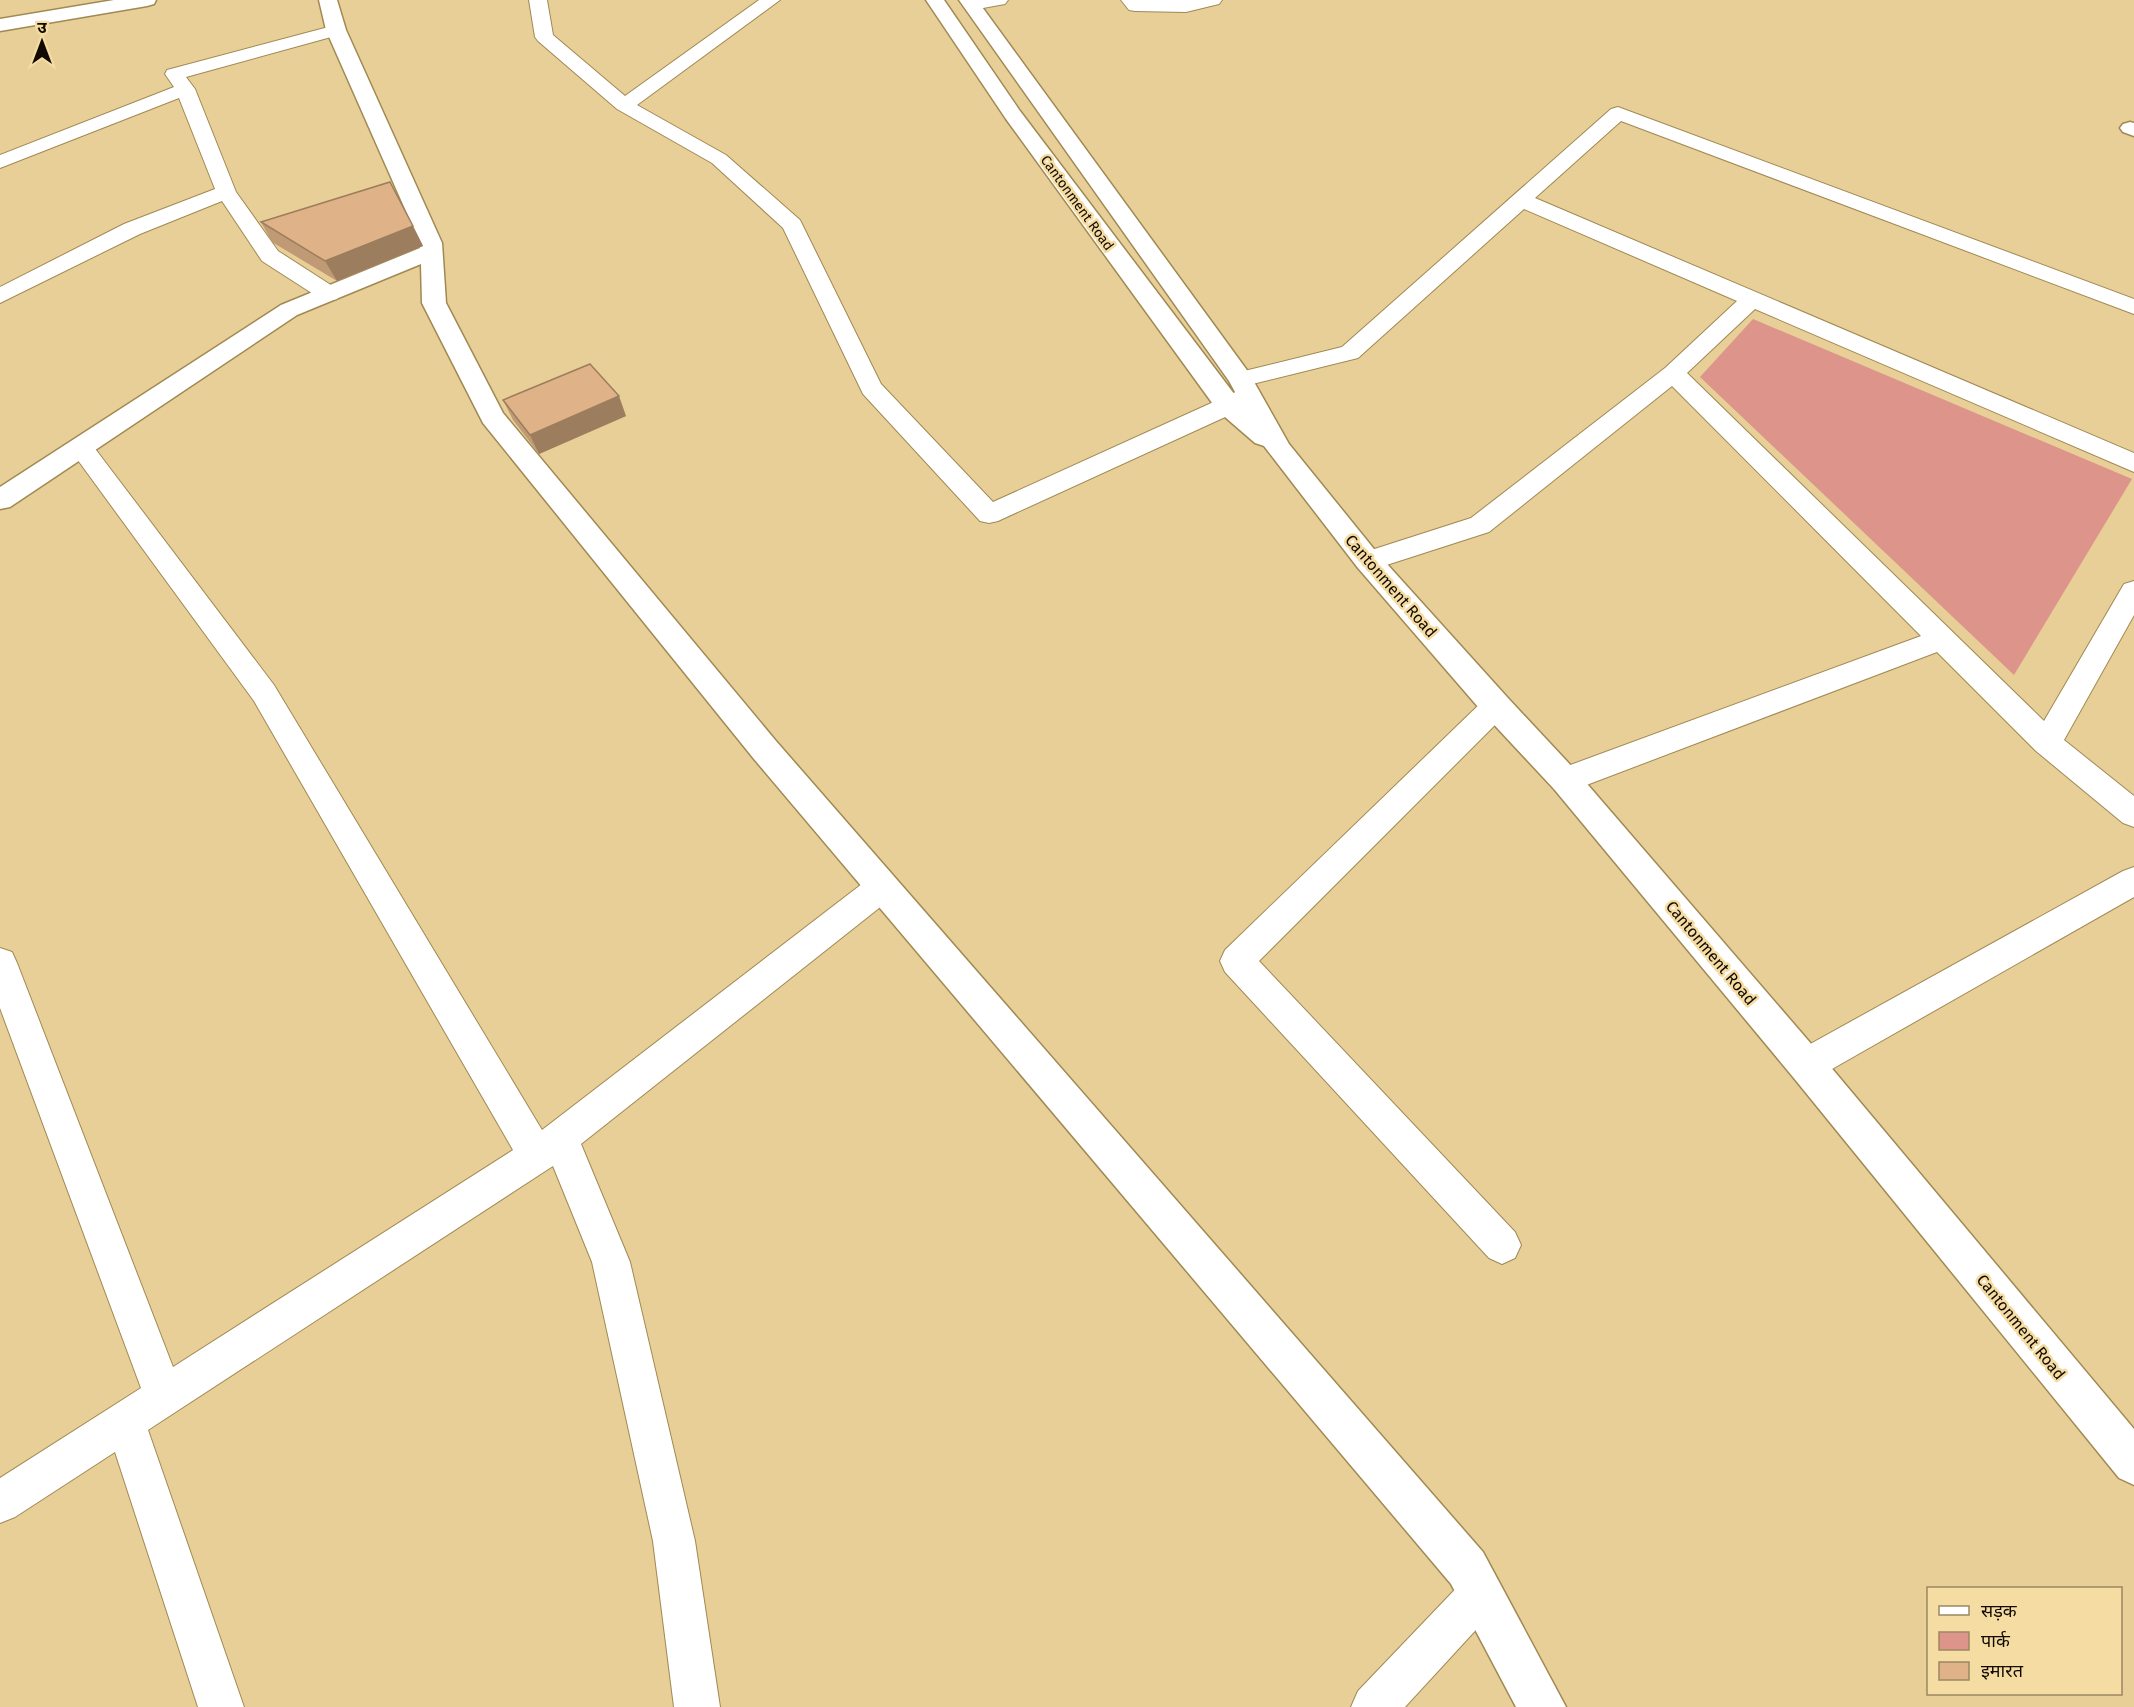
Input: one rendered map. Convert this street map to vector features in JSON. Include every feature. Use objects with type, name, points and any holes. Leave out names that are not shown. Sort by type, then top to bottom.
[{"type":"street","points":[[0,25],[147,0]]},
{"type":"street","name":"Cantonment Road","points":[[935,0],[1034,144],[1227,405],[1279,449]]},
{"type":"street","name":"Cantonment Road","points":[[970,3],[1245,388],[1279,449],[1368,561],[1496,706],[1565,780],[1806,1065],[2134,1463]]},
{"type":"street","points":[[332,15],[431,243],[434,303],[492,417],[765,750],[1467,1568],[1542,1707]]},
{"type":"street","points":[[0,500],[290,310],[431,252]]},
{"type":"lane","points":[[538,0],[544,37],[624,105],[719,159],[792,225],[871,388],[989,514],[1227,405],[1245,388],[1350,353],[1618,113],[2134,307]]},
{"type":"lane","points":[[624,105],[771,0]]},
{"type":"lane","points":[[970,3],[999,0]]},
{"type":"lane","points":[[1130,0],[1135,6],[1185,7],[1213,0]]},
{"type":"lane","points":[[329,294],[270,256],[226,192],[185,89],[174,74],[332,15]]},
{"type":"lane","points":[[0,162],[185,89]]},
{"type":"lane","points":[[0,296],[132,229],[226,192]]},
{"type":"lane","points":[[1521,200],[2134,463]]},
{"type":"lane","points":[[1368,561],[1480,525],[1673,373],[1753,299]]},
{"type":"lane","points":[[1673,373],[2048,743],[2134,814]]},
{"type":"lane","points":[[81,448],[264,693],[548,1147],[610,1262],[674,1541],[697,1707]]},
{"type":"lane","points":[[2048,743],[2134,591]]},
{"type":"lane","points":[[1565,780],[1942,639]]},
{"type":"lane","points":[[1496,706],[1237,961],[1502,1245]]},
{"type":"lane","points":[[1806,1065],[2134,881]]},
{"type":"lane","points":[[0,1502],[548,1147],[882,887]]},
{"type":"lane","points":[[0,963],[164,1396]]},
{"type":"lane","points":[[125,1422],[221,1707]]},
{"type":"lane","points":[[1374,1707],[1481,1593]]},
{"type":"green space","points":[[1753,319],[2132,479],[2014,675],[1700,377]]},
{"type":"building","points":[[390,182],[413,226],[325,261],[261,222]]},
{"type":"building","points":[[590,364],[619,396],[530,435],[503,400]]}]
